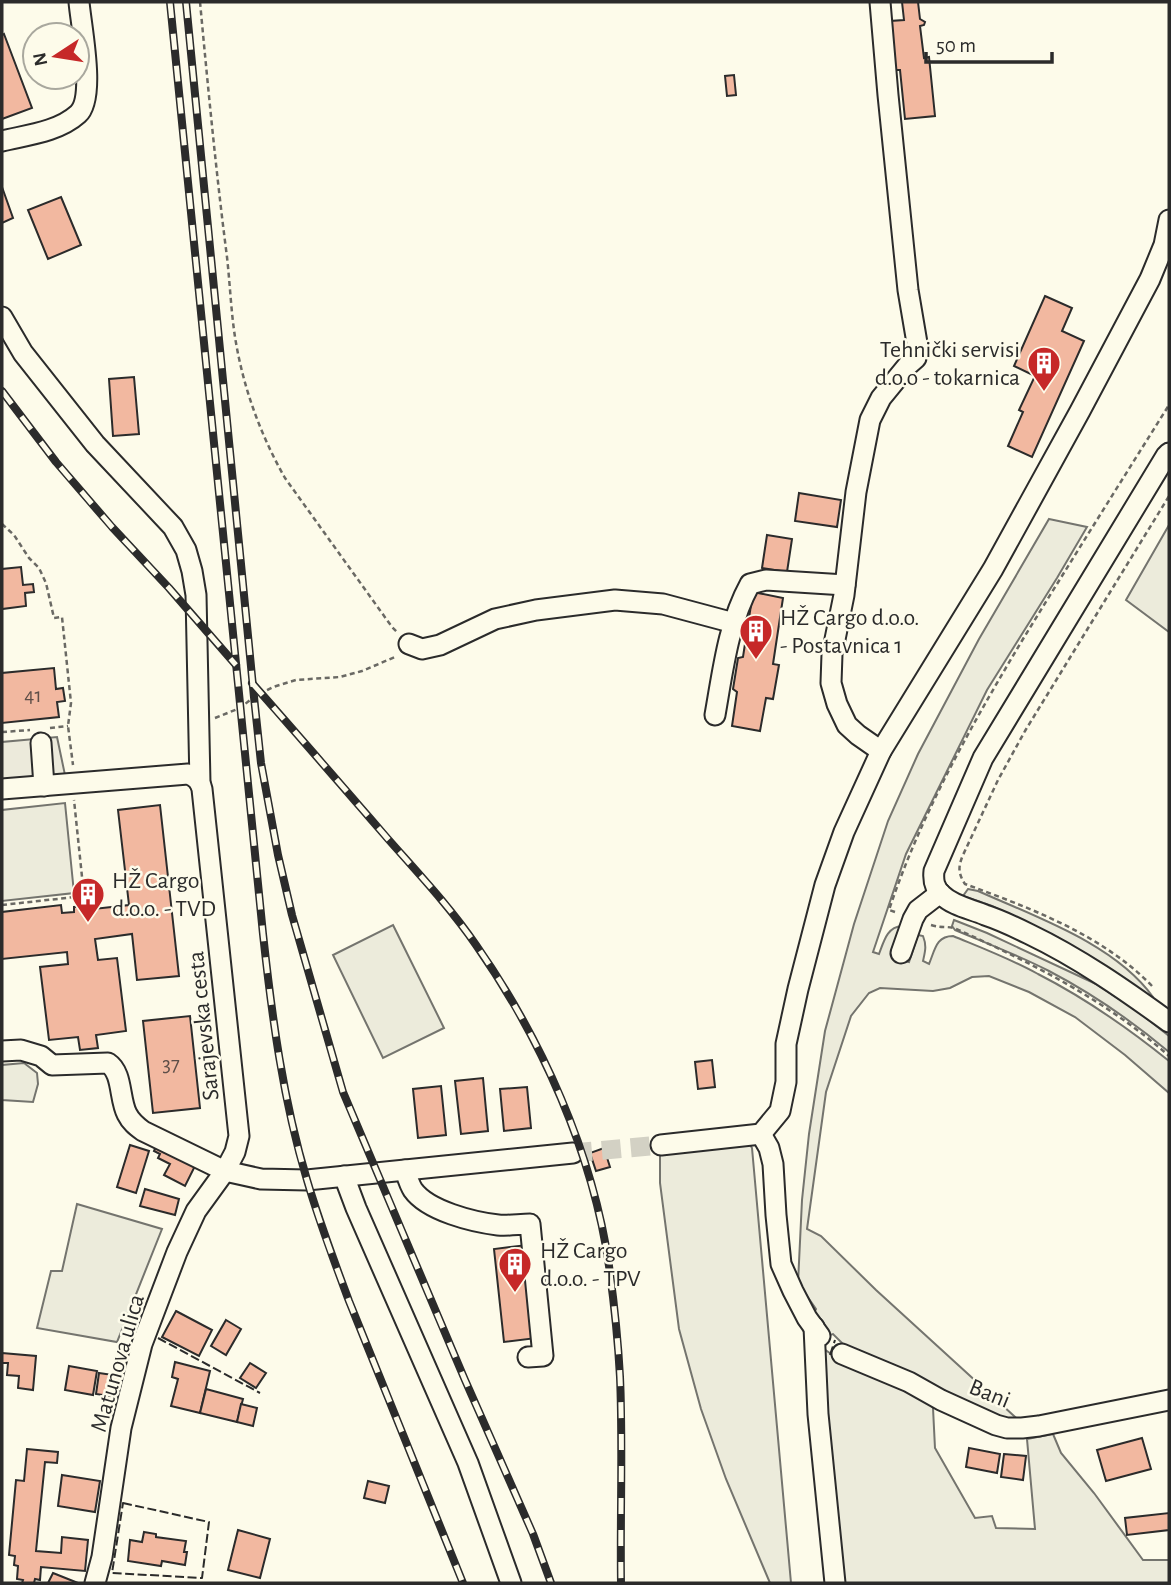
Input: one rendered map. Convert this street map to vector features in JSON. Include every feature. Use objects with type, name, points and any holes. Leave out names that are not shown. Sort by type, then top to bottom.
[{"type":"street","points":[[2,141],[54,127],[80,112],[85,104],[88,84],[79,2]]},
{"type":"street","points":[[880,2],[906,277],[917,343],[916,358],[881,398],[870,420],[856,492],[845,585],[832,654],[831,683],[847,725],[881,751]]},
{"type":"street","points":[[661,1145],[761,1134],[780,1111],[786,1082],[786,1044],[825,885],[844,832],[881,751],[993,569],[1087,399],[1150,279],[1164,245],[1169,219]]},
{"type":"street","name":"Sarajevska cesta","points":[[2,317],[23,353],[95,444],[173,527],[186,550],[192,571],[196,595],[200,783],[239,1136],[235,1152],[225,1171]]},
{"type":"street","points":[[1169,453],[983,758],[934,871],[933,879],[940,893],[954,903],[1020,930],[1075,959],[1169,1022]]},
{"type":"street","points":[[715,715],[728,640],[742,599],[751,584],[766,580],[845,585]]},
{"type":"street","points":[[413,645],[422,649],[440,645],[495,619],[536,610],[615,600],[663,604],[734,622]]},
{"type":"street","points":[[41,743],[44,786]]},
{"type":"street","points":[[2,789],[188,774],[195,776],[200,783]]},
{"type":"street","points":[[901,953],[918,910],[940,893]]},
{"type":"street","points":[[2,1051],[21,1050],[41,1056],[52,1065],[107,1063],[113,1066],[117,1074],[128,1117],[142,1131],[225,1171],[261,1179],[307,1180],[573,1153]]},
{"type":"street","points":[[761,1134],[769,1148],[773,1164],[781,1264],[793,1291],[819,1334],[818,1414],[835,1583]]},
{"type":"street","points":[[405,1170],[418,1195],[442,1210],[500,1225],[530,1224],[543,1356],[528,1357]]},
{"type":"street","name":"Matunova ulica","points":[[96,1583],[121,1429],[142,1344],[177,1252],[196,1211],[225,1171]]},
{"type":"street","points":[[344,1176],[468,1463],[511,1583]]},
{"type":"street","name":"Bani","points":[[842,1354],[1007,1428],[1039,1426],[1169,1400]]},
{"type":"path","points":[[200,2],[235,337],[257,422],[285,478],[392,627],[413,645],[396,657],[351,674],[296,680],[273,687],[240,708],[200,725]]},
{"type":"path","points":[[900,914],[889,910],[898,881],[945,777],[983,706],[1169,405]]},
{"type":"path","points":[[1157,991],[1114,953],[1082,934],[1009,900],[965,884],[959,872],[959,865],[998,780],[1025,731],[1169,496]]},
{"type":"path","points":[[2,524],[14,535],[39,568],[46,583],[54,618],[62,617],[70,691],[68,726],[73,765]]},
{"type":"path","points":[[2,905],[84,897],[73,793]]},
{"type":"path","points":[[956,878],[959,872]]},
{"type":"path","points":[[925,923],[940,928],[954,928],[1060,979],[1114,1013],[1169,1056]]},
{"type":"shaded area","points":[[1049,519],[1087,527],[987,690],[906,854],[873,952],[879,954],[889,932],[902,926],[892,958],[909,962],[918,935],[923,936],[925,943],[923,961],[929,964],[940,941],[953,936],[1017,963],[1089,1003],[1169,1061],[1169,1093],[1075,1017],[1029,992],[989,976],[972,977],[950,988],[933,991],[880,988],[869,993],[851,1016],[826,1092],[807,1229],[821,1236],[1024,1425],[1007,1424],[863,1358],[833,1334],[826,1336],[812,1316],[816,1309],[798,1283],[802,1200],[809,1134],[825,1031],[854,924],[888,821],[918,754],[979,639]]},
{"type":"shaded area","points":[[1169,525],[1169,632],[1126,600]]},
{"type":"shaded area","points":[[57,737],[65,775],[2,781],[2,742]]},
{"type":"shaded area","points":[[65,803],[74,893],[2,901],[2,810]]},
{"type":"shaded area","points":[[968,889],[1049,922],[1096,947],[1137,978],[1153,997],[1151,999],[1059,938],[992,906],[963,896]]},
{"type":"shaded area","points":[[954,920],[1096,984],[1169,1036],[1169,1052],[1111,1008],[1065,980],[955,930],[952,926]]},
{"type":"shaded area","points":[[393,925],[444,1028],[383,1058],[333,955]]},
{"type":"shaded area","points":[[24,1063],[37,1073],[38,1084],[33,1102],[2,1100],[2,1065]]},
{"type":"shaded area","points":[[749,1143],[752,1148],[791,1583],[770,1583],[726,1479],[701,1409],[679,1329],[660,1183],[660,1154]]},
{"type":"shaded area","points":[[77,1204],[162,1229],[117,1342],[37,1328],[51,1271],[62,1271]]},
{"type":"shaded area","points":[[818,1345],[852,1368],[928,1400],[933,1408],[935,1448],[975,1518],[992,1516],[996,1528],[1035,1529],[1027,1439],[1053,1434],[1061,1453],[1143,1560],[1169,1560],[1169,1583],[838,1583]]},
{"type":"building","points":[[902,2],[918,2],[920,19],[925,22],[920,26],[924,58],[929,57],[935,116],[905,119],[900,70],[892,70],[890,21],[904,20]]},
{"type":"building","points":[[4,34],[21,79],[21,91],[26,91],[32,108],[2,119]]},
{"type":"building","points":[[734,75],[736,95],[727,96],[725,76]]},
{"type":"building","points":[[2,187],[13,218],[2,223]]},
{"type":"building","points":[[61,197],[81,245],[48,259],[28,210]]},
{"type":"building","name":"Tehnički servisi d.o.o - tokarnica","points":[[1045,296],[1072,308],[1062,331],[1084,341],[1032,457],[1008,446],[1023,412],[1019,410],[1035,376],[1014,366]]},
{"type":"building","points":[[134,377],[139,434],[113,436],[109,379]]},
{"type":"building","points":[[799,493],[841,500],[837,527],[795,521]]},
{"type":"building","points":[[767,535],[792,539],[787,572],[762,568]]},
{"type":"building","points":[[21,567],[23,585],[33,584],[34,592],[25,593],[26,606],[2,609],[2,569]]},
{"type":"building","name":"HŽ Cargo d.o.o. - Postavnica 1","points":[[753,592],[783,598],[773,664],[779,665],[773,699],[766,698],[760,731],[732,726],[737,692],[733,689],[738,658],[743,657]]},
{"type":"building","points":[[54,668],[56,689],[63,688],[65,701],[57,702],[59,717],[2,723],[2,673]]},
{"type":"building","name":"HŽ Cargo d.o.o. - TVD","points":[[160,805],[179,976],[137,980],[132,934],[95,939],[98,960],[117,958],[126,1031],[96,1035],[98,1048],[80,1050],[78,1037],[49,1040],[40,967],[68,964],[67,952],[2,959],[2,912],[61,905],[62,913],[74,912],[74,907],[85,906],[85,910],[129,905],[118,810]]},
{"type":"building","points":[[190,1016],[200,1108],[153,1113],[143,1021]]},
{"type":"building","points":[[712,1060],[715,1087],[698,1089],[695,1062]]},
{"type":"building","points":[[483,1078],[488,1131],[461,1134],[455,1081]]},
{"type":"building","points":[[441,1086],[446,1135],[418,1138],[413,1089]]},
{"type":"building","points":[[527,1087],[531,1128],[504,1131],[500,1089]]},
{"type":"building","points":[[157,1144],[196,1164],[185,1186],[164,1175],[170,1164],[158,1158],[160,1154],[154,1151]]},
{"type":"building","points":[[130,1145],[149,1151],[136,1193],[117,1187]]},
{"type":"building","points":[[604,1148],[610,1167],[596,1171],[590,1153]]},
{"type":"building","points":[[145,1189],[179,1199],[175,1215],[140,1206]]},
{"type":"building","name":"HŽ Cargo d.o.o. - TPV","points":[[527,1245],[537,1338],[504,1342],[494,1249]]},
{"type":"building","points":[[176,1311],[212,1330],[199,1356],[162,1337]]},
{"type":"building","points":[[226,1320],[241,1329],[226,1355],[211,1346]]},
{"type":"building","points":[[2,1353],[36,1356],[33,1390],[18,1388],[19,1376],[7,1375],[8,1363],[2,1363]]},
{"type":"building","points":[[175,1362],[210,1371],[200,1413],[171,1406],[178,1379],[172,1377]]},
{"type":"building","points":[[250,1363],[266,1373],[256,1388],[240,1378]]},
{"type":"building","points":[[69,1366],[97,1371],[93,1395],[65,1390]]},
{"type":"building","points":[[99,1373],[120,1376],[117,1397],[96,1394]]},
{"type":"building","points":[[206,1389],[243,1399],[237,1422],[200,1413]]},
{"type":"building","points":[[241,1404],[257,1408],[253,1426],[237,1422]]},
{"type":"building","points":[[1142,1438],[1151,1469],[1106,1481],[1097,1450]]},
{"type":"building","points":[[969,1448],[1000,1454],[997,1473],[966,1467]]},
{"type":"building","points":[[27,1449],[58,1452],[57,1463],[45,1462],[36,1551],[61,1553],[62,1537],[88,1540],[85,1571],[41,1567],[40,1580],[35,1579],[34,1583],[22,1583],[23,1580],[17,1579],[18,1566],[14,1565],[15,1556],[9,1555],[16,1480],[24,1481]]},
{"type":"building","points":[[1004,1454],[1026,1456],[1023,1480],[1001,1477]]},
{"type":"building","points":[[62,1475],[100,1481],[95,1512],[58,1506]]},
{"type":"building","points":[[368,1481],[389,1486],[385,1503],[364,1498]]},
{"type":"building","points":[[1169,1513],[1169,1530],[1127,1535],[1125,1518]]},
{"type":"building","points":[[238,1530],[270,1539],[260,1578],[228,1570]]},
{"type":"building","points":[[144,1532],[156,1534],[156,1537],[186,1541],[185,1565],[162,1561],[161,1566],[128,1561],[130,1540],[142,1542]]},
{"type":"building","points":[[53,1573],[78,1583],[48,1583]]},
{"type":"tunnel","points":[[573,1153],[661,1145]]},
{"type":"railway","points":[[170,2],[263,934],[285,1089],[307,1180],[332,1256],[463,1583]]},
{"type":"railway","points":[[186,2],[261,763],[278,855],[292,915],[343,1092],[533,1534],[551,1583]]},
{"type":"railway","points":[[2,391],[56,462],[236,665]]},
{"type":"railway","points":[[252,683],[434,890],[466,931],[522,1018],[561,1098],[591,1181],[613,1293],[621,1403],[621,1583]]},
{"type":"fence","points":[[158,1338],[260,1393]]},
{"type":"fence","points":[[830,1355],[835,1340]]},
{"type":"fence","points":[[123,1503],[209,1522],[202,1578],[112,1573],[123,1503]]},
{"type":"place","name":"Tehnički servisi d.o.o - tokarnica","points":[[1044,393]]},
{"type":"place","name":"HŽ Cargo d.o.o. - Postavnica 1","points":[[756,661]]},
{"type":"place","name":"HŽ Cargo d.o.o. - TVD","points":[[88,924]]},
{"type":"place","name":"HŽ Cargo d.o.o. - TPV","points":[[515,1294]]}]
